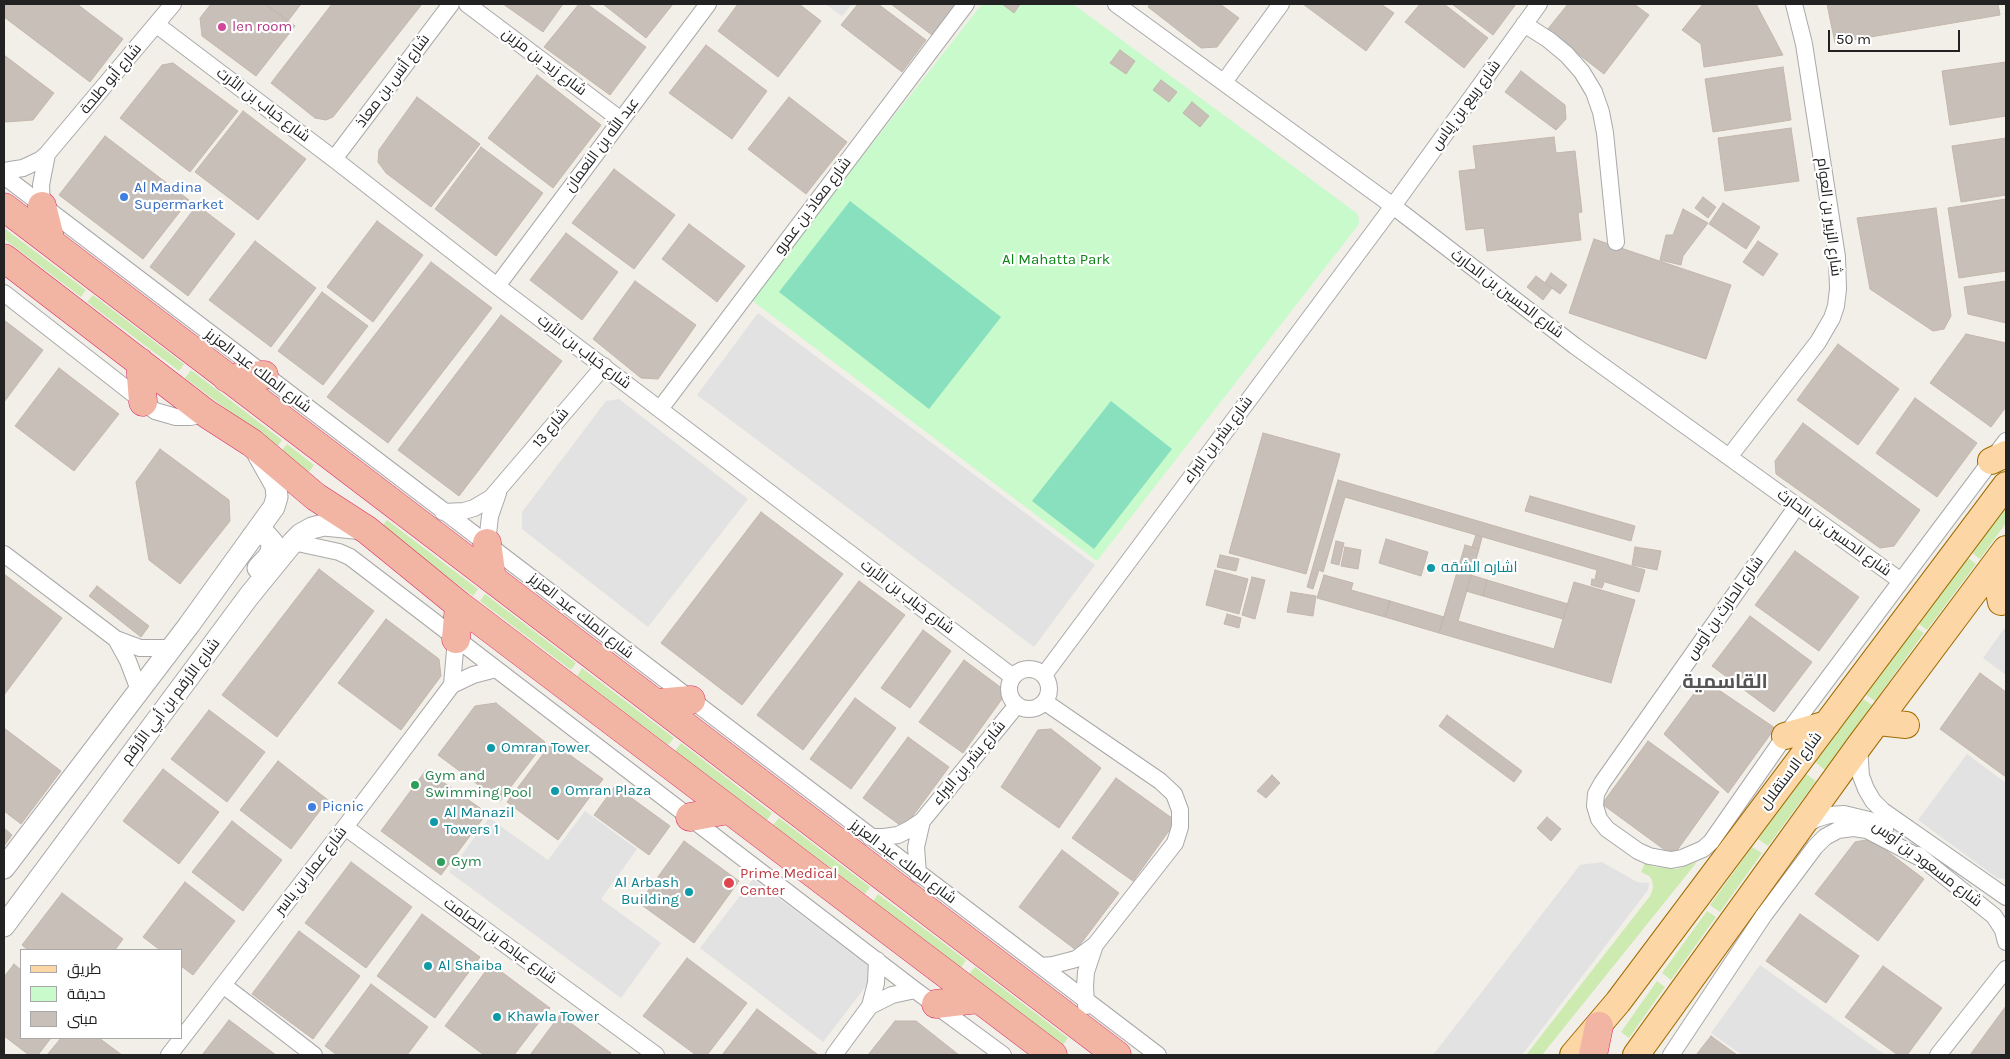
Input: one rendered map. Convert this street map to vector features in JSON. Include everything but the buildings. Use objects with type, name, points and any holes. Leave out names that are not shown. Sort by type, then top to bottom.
[{"type":"highway","name":"شارع الملك عبد العزيز","points":[[4,206],[1109,1049]]},
{"type":"highway","points":[[42,206],[51,242]]},
{"type":"highway","points":[[5,261],[207,414],[252,443],[316,496],[367,530],[459,605],[1054,1055]]},
{"type":"highway","points":[[140,362],[142,402]]},
{"type":"highway","points":[[227,378],[264,375]]},
{"type":"highway","points":[[487,543],[492,579]]},
{"type":"highway","points":[[456,639],[459,605]]},
{"type":"highway","points":[[656,703],[691,700]]},
{"type":"highway","points":[[690,817],[728,810]]},
{"type":"highway","points":[[925,997],[978,999]]},
{"type":"highway","points":[[1593,1055],[1599,1026]]},
{"type":"main road","name":"شارع الاستقلال","points":[[1573,1055],[1599,1026],[2006,485]]},
{"type":"main road","points":[[2000,557],[2001,602]]},
{"type":"main road","points":[[1636,1055],[1859,746],[2000,557]]},
{"type":"main road","points":[[1878,722],[1906,725]]},
{"type":"main road","points":[[1785,736],[1827,724]]},
{"type":"street","name":"شارع أبو طلحة","points":[[4,171],[23,168],[40,160],[47,154],[173,4]]},
{"type":"street","name":"شارع أنس بن معاذ","points":[[334,159],[451,4]]},
{"type":"street","name":"شارع زيد بن مزين","points":[[467,4],[621,120]]},
{"type":"street","name":"عبد الله بن النعمان","points":[[497,286],[708,4]]},
{"type":"street","name":"شارع معاذ بن عمرو","points":[[660,409],[966,4]]},
{"type":"street","name":"شارع الحسين بن الحارث","points":[[1116,4],[1393,206],[1575,346],[1901,581]]},
{"type":"street","points":[[1224,82],[1281,4]]},
{"type":"street","name":"شارع ربيع بن إياس","points":[[1393,206],[1538,4]]},
{"type":"street","name":"شارع الزبير بن العوام","points":[[1729,457],[1818,342],[1832,318],[1836,306],[1837,257],[1804,44],[1794,4]]},
{"type":"street","points":[[1524,24],[1549,40],[1567,55],[1582,72],[1594,92],[1601,112],[1605,133],[1616,242]]},
{"type":"street","name":"شارع خباب بن الأرت","points":[[157,25],[497,286],[1013,677]]},
{"type":"street","name":"شارع أبو طلحة","points":[[42,206],[41,185],[47,154]]},
{"type":"street","name":"شارع الملك عبد العزيز","points":[[4,176],[1158,1055]]},
{"type":"street","name":"شارع بشر بن البراء","points":[[1044,675],[1393,206]]},
{"type":"street","points":[[4,293],[156,411],[170,416],[190,417],[207,414]]},
{"type":"street","name":"شارع 13","points":[[443,512],[464,511],[474,508],[487,501],[499,491],[604,366]]},
{"type":"street","points":[[4,868],[171,648],[274,507],[277,497],[276,486],[252,443]]},
{"type":"street","name":"شارع الاستقلال","points":[[1719,833],[1785,736],[1901,581],[2001,452]]},
{"type":"street","name":"شارع 13","points":[[487,543],[490,516],[499,491]]},
{"type":"street","name":"شارع الحارث بن أوس","points":[[1719,833],[1703,849],[1682,858],[1671,860],[1649,856],[1638,851],[1607,828],[1599,819],[1595,806],[1596,794],[1602,782],[1797,506]]},
{"type":"street","name":"شارع الأرقم بن أبي الأرقم","points":[[4,926],[249,596],[293,542],[307,531],[324,525],[367,530]]},
{"type":"street","points":[[249,596],[249,584],[254,574],[273,550],[273,543],[265,534],[253,536]]},
{"type":"street","points":[[293,542],[339,552],[350,557],[1003,1055]]},
{"type":"street","points":[[4,554],[116,639],[140,648],[171,648]]},
{"type":"street","points":[[116,639],[128,661],[139,690]]},
{"type":"street","points":[[456,639],[452,684],[496,669]]},
{"type":"street","points":[[1031,669],[1044,675],[1050,688],[1045,702],[1029,709],[1017,705],[1012,699],[1010,692],[1010,684],[1013,677],[1018,672],[1031,669]]},
{"type":"street","name":"شارع عمار بن ياسر","points":[[182,1038],[345,827],[452,684]]},
{"type":"street","points":[[1041,966],[1076,959],[1095,945],[1175,844],[1180,827],[1180,810],[1174,794],[1160,781],[1045,702]]},
{"type":"street","name":"شارع بشر بن البراء","points":[[870,837],[898,835],[922,821],[1017,705]]},
{"type":"street","name":"شارع مسعود بن أوس","points":[[1859,746],[1861,776],[1873,801],[1883,811],[2006,897]]},
{"type":"street","name":"شارع مسعود بن أوس","points":[[1801,828],[1816,819],[1830,815],[1858,816],[1879,825],[1994,916],[2003,930],[2006,942]]},
{"type":"street","name":"شارع بشر بن البراء","points":[[918,874],[916,847],[922,821]]},
{"type":"street","name":"شارع عبادة بن الصامت","points":[[345,827],[656,1055]]},
{"type":"street","points":[[1671,1055],[1764,915],[1815,847],[1825,837],[1838,830],[1852,828],[1867,830],[1926,862]]},
{"type":"street","points":[[1095,945],[1086,972],[1085,1000],[1094,1030],[1109,1049]]},
{"type":"street","points":[[834,1055],[870,1006],[876,983],[876,960]]},
{"type":"street","points":[[1938,1055],[2006,968]]},
{"type":"street","points":[[223,986],[314,1055]]},
{"type":"street","points":[[870,1006],[892,995],[925,997]]},
{"type":"street","name":"شارع عمار بن ياسر","points":[[169,1055],[182,1039]]},
{"type":"green space","name":"Al Mahatta Park","points":[[982,4],[1073,4],[1358,214],[1359,224],[1097,561],[750,299]]},
{"type":"green space","points":[[850,201],[1001,317],[929,409],[779,292]]},
{"type":"green space","points":[[4,228],[86,290],[81,297],[4,239]]},
{"type":"green space","points":[[93,295],[184,364],[179,371],[87,302]]},
{"type":"green space","points":[[191,370],[282,440],[277,447],[185,378]]},
{"type":"green space","points":[[1111,401],[1172,449],[1094,549],[1032,501]]},
{"type":"green space","points":[[287,444],[314,465],[309,472],[281,451]]},
{"type":"green space","points":[[2006,505],[2006,523],[1980,559],[1971,552]]},
{"type":"green space","points":[[387,520],[478,589],[473,596],[381,527]]},
{"type":"green space","points":[[1967,557],[1976,564],[1927,630],[1919,624]]},
{"type":"green space","points":[[485,594],[576,663],[571,670],[480,601]]},
{"type":"green space","points":[[1915,627],[1924,633],[1875,701],[1865,694]]},
{"type":"green space","points":[[582,668],[674,738],[668,745],[577,676]]},
{"type":"green space","points":[[1862,698],[1872,705],[1825,770],[1815,762]]},
{"type":"green space","points":[[681,743],[772,813],[767,820],[675,751]]},
{"type":"green space","points":[[1806,774],[1816,781],[1768,846],[1758,839]]},
{"type":"green space","points":[[779,818],[870,887],[865,894],[773,825]]},
{"type":"green space","points":[[1752,847],[1762,853],[1720,912],[1710,905]]},
{"type":"green space","points":[[1697,862],[1542,1055],[1526,1055],[1650,896],[1653,888],[1652,880],[1641,872],[1645,863],[1655,867],[1677,869]]},
{"type":"green space","points":[[878,894],[966,960],[961,968],[873,901]]},
{"type":"green space","points":[[1707,911],[1716,917],[1671,980],[1662,973]]},
{"type":"green space","points":[[975,967],[1068,1038],[1063,1045],[969,974]]},
{"type":"green space","points":[[1657,981],[1665,987],[1629,1038],[1621,1032]]},
{"type":"shaded area","points":[[825,4],[852,4],[842,16]]},
{"type":"shaded area","points":[[758,313],[1095,565],[1034,647],[697,395]]},
{"type":"shaded area","points":[[619,399],[748,499],[648,627],[522,529],[522,512],[606,401]]},
{"type":"shaded area","points":[[2006,626],[2006,675],[1983,658]]},
{"type":"shaded area","points":[[1967,754],[2006,783],[2006,879],[1997,878],[1918,820]]},
{"type":"shaded area","points":[[585,811],[637,849],[601,899],[661,943],[621,998],[449,872],[489,818],[548,860]]},
{"type":"shaded area","points":[[1602,862],[1637,882],[1649,883],[1648,890],[1522,1055],[1433,1055],[1580,865]]},
{"type":"shaded area","points":[[753,879],[877,972],[823,1042],[700,948]]},
{"type":"shaded area","points":[[1760,965],[1885,1055],[1742,1055],[1711,1033]]},
{"type":"place","name":"len room","points":[[222,27]]},
{"type":"place","name":"Al Madina Supermarket","points":[[124,197]]},
{"type":"place","name":"اشاره الشقه","points":[[1431,568]]},
{"type":"place","name":"Omran Tower","points":[[491,748]]},
{"type":"place","name":"Gym and Swimming Pool","points":[[415,785]]},
{"type":"place","name":"Omran Plaza","points":[[555,791]]},
{"type":"place","name":"Picnic","points":[[312,807]]},
{"type":"place","name":"Al Manazil Towers 1","points":[[434,822]]},
{"type":"place","name":"Gym","points":[[441,862]]},
{"type":"place","name":"Prime Medical Center","points":[[729,883]]},
{"type":"place","name":"Al Arbash Building","points":[[689,892]]},
{"type":"place","name":"Al Shaiba","points":[[428,966]]},
{"type":"place","name":"Khawla Tower","points":[[497,1017]]},
{"type":"district","name":"القاسمية","points":[[1725,682]]}]
